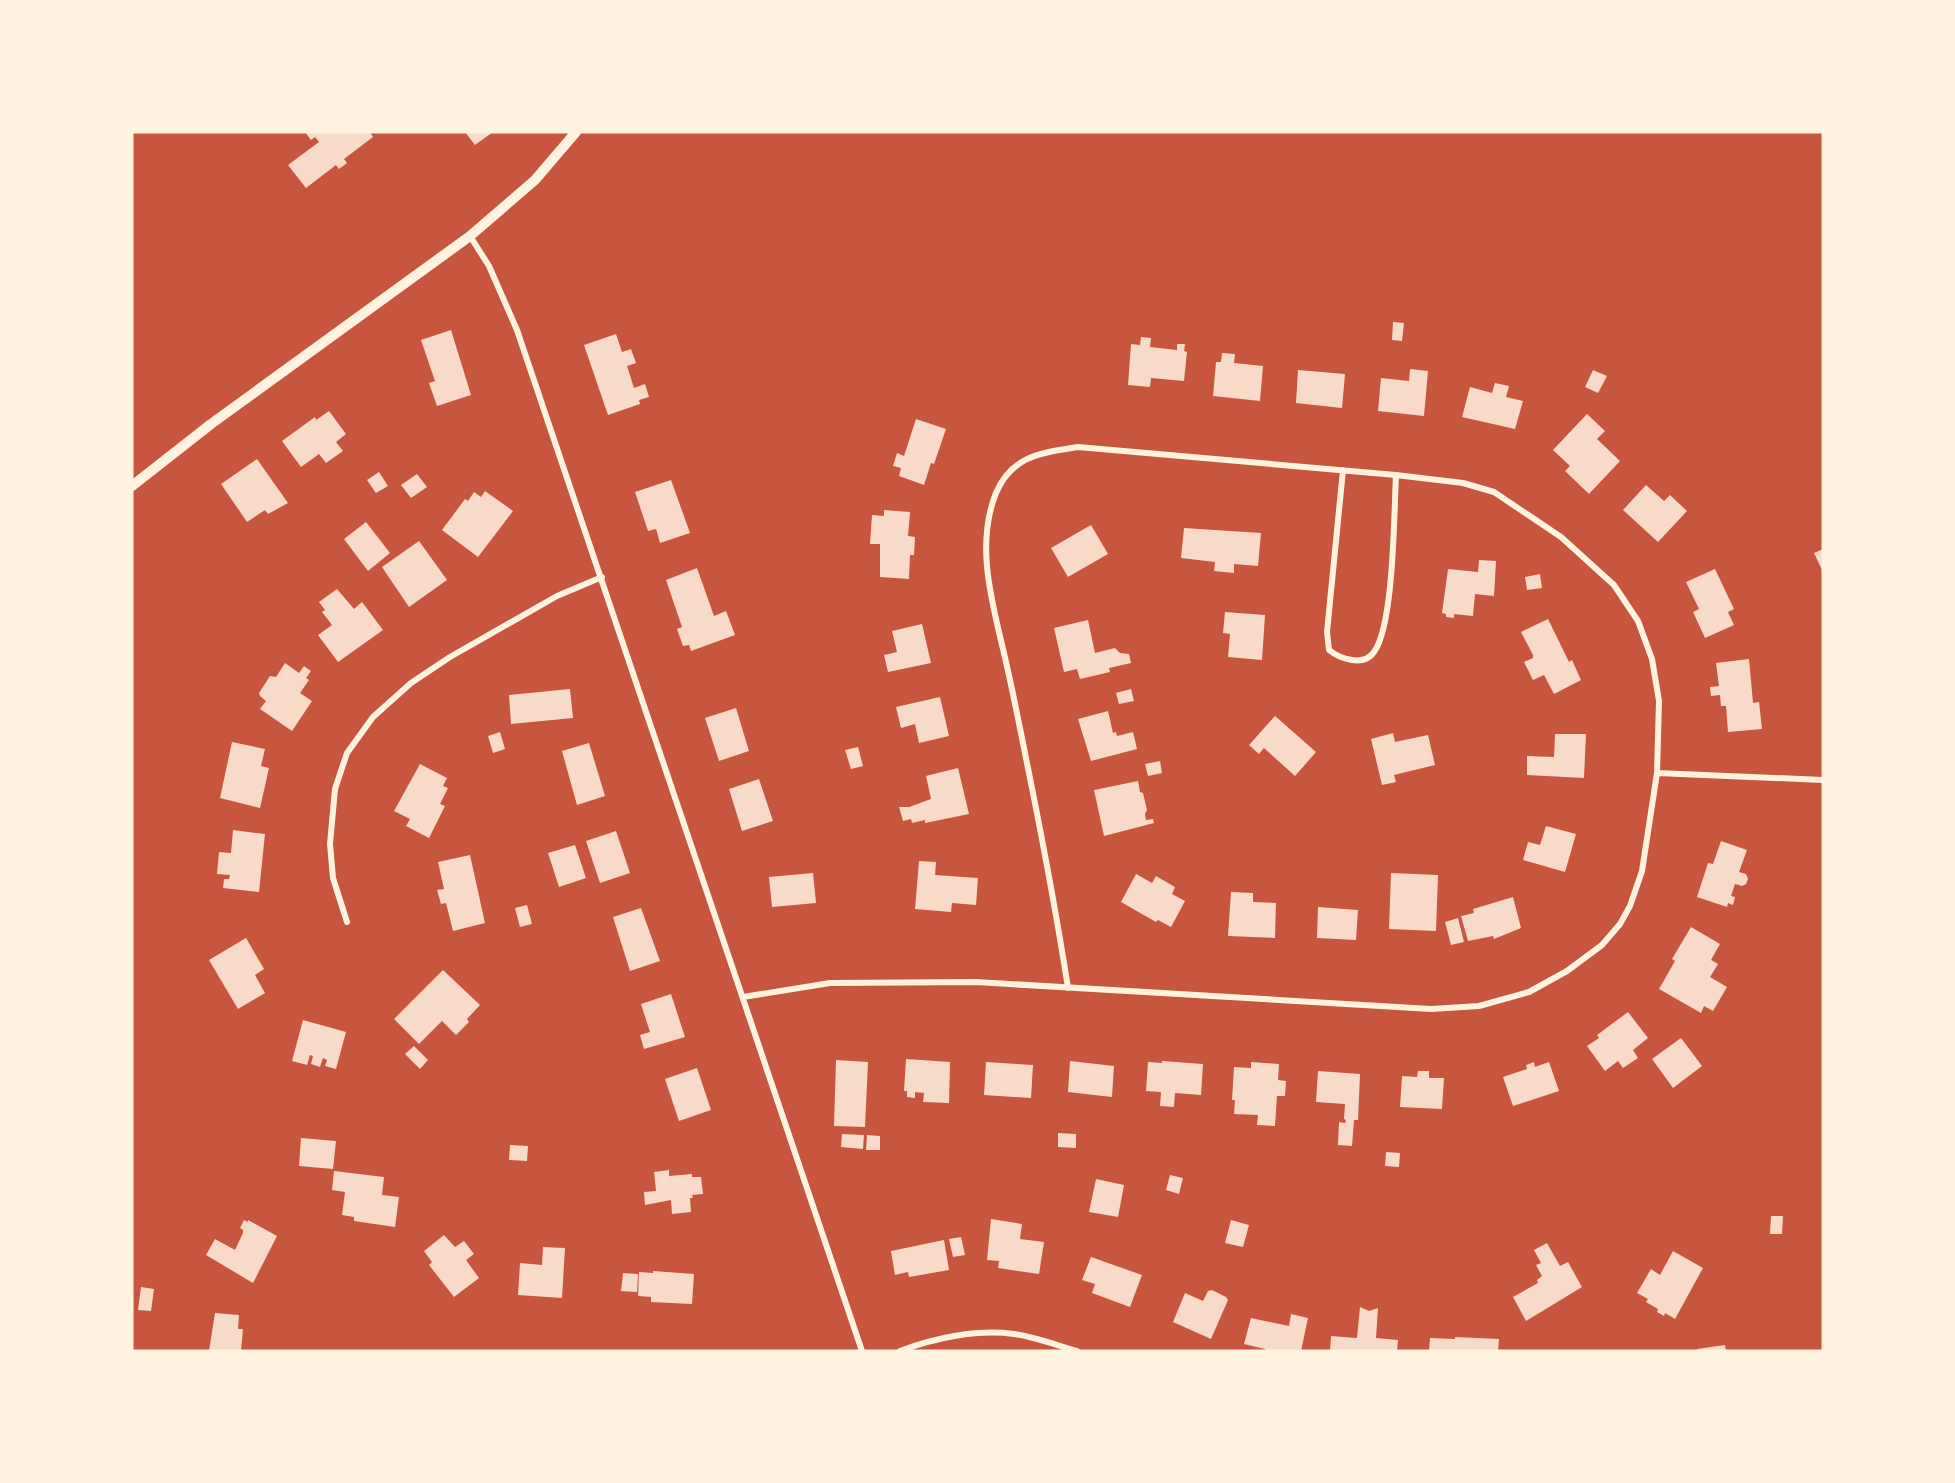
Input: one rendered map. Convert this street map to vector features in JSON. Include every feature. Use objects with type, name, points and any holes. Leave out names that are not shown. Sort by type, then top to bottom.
[{"type":"street","points":[[132,486],[211,424],[470,236],[535,180],[576,132]]},
{"type":"street","points":[[470,236],[489,266],[517,330],[862,1351]]},
{"type":"street","points":[[743,998],[830,982],[975,982],[1068,988],[1431,1009],[1479,1006],[1529,992],[1568,970],[1602,945],[1630,906],[1642,871],[1657,772],[1659,701],[1652,659],[1638,621],[1614,585],[1561,537],[1494,492],[1463,483],[1078,447],[1036,454],[1012,469],[997,491],[988,520],[987,574],[992,608],[1006,662],[1051,878],[1068,988]]},
{"type":"street","points":[[1343,470],[1327,632],[1329,650],[1339,658],[1362,661],[1374,654],[1381,637],[1389,594],[1396,475]]},
{"type":"street","points":[[347,922],[333,878],[330,844],[335,789],[347,753],[373,717],[411,683],[450,657],[556,596],[602,577]]},
{"type":"street","points":[[1657,772],[1823,780]]},
{"type":"street","points":[[900,1351],[915,1345],[973,1334],[1014,1334],[1077,1351]]},
{"type":"building","points":[[305,132],[370,132],[373,137],[344,159],[347,163],[339,169],[336,165],[306,188],[288,165],[319,142],[315,137],[311,140]]},
{"type":"building","points":[[465,132],[493,132],[475,145]]},
{"type":"building","points":[[1393,322],[1404,323],[1402,341],[1392,340]]},
{"type":"building","points":[[451,330],[471,395],[437,406],[429,383],[435,381],[421,340]]},
{"type":"building","points":[[616,334],[622,352],[631,349],[636,363],[627,366],[634,388],[645,384],[649,397],[639,400],[640,404],[608,415],[584,345]]},
{"type":"building","points":[[1141,337],[1151,338],[1150,347],[1177,350],[1177,344],[1185,344],[1184,351],[1187,352],[1184,381],[1151,378],[1150,387],[1128,385],[1131,344],[1140,345]]},
{"type":"building","points":[[1222,353],[1235,354],[1234,363],[1263,366],[1260,401],[1213,396],[1216,362],[1221,362]]},
{"type":"building","points":[[1410,369],[1428,371],[1424,416],[1378,411],[1381,378],[1409,381]]},
{"type":"building","points":[[1298,370],[1345,374],[1342,408],[1296,403]]},
{"type":"building","points":[[1593,370],[1607,376],[1598,393],[1585,387]]},
{"type":"building","points":[[1495,383],[1509,386],[1506,397],[1523,401],[1515,429],[1462,417],[1470,387],[1492,393]]},
{"type":"building","points":[[329,411],[346,434],[336,442],[343,451],[326,463],[319,454],[301,467],[282,441],[315,417],[316,420]]},
{"type":"building","points":[[1587,414],[1605,431],[1597,439],[1620,461],[1589,494],[1565,471],[1570,466],[1553,450]]},
{"type":"building","points":[[916,419],[946,429],[924,485],[899,476],[901,468],[893,466],[897,453],[904,456]]},
{"type":"building","points":[[257,459],[288,503],[268,514],[265,510],[247,522],[221,484]]},
{"type":"building","points":[[379,472],[388,486],[376,493],[367,480]]},
{"type":"building","points":[[417,474],[427,487],[411,498],[401,485]]},
{"type":"building","points":[[671,480],[690,533],[660,543],[656,529],[648,531],[635,492]]},
{"type":"building","points":[[1646,485],[1664,501],[1670,495],[1687,511],[1658,542],[1623,510]]},
{"type":"building","points":[[485,491],[513,511],[478,557],[442,530],[465,499],[468,501],[474,492],[481,497]]},
{"type":"building","points":[[884,510],[910,512],[908,536],[915,537],[914,555],[910,555],[909,579],[880,577],[880,544],[870,544],[872,515],[884,516]]},
{"type":"building","points":[[366,522],[390,553],[368,571],[344,539]]},
{"type":"building","points":[[1091,525],[1108,554],[1068,577],[1051,548]]},
{"type":"building","points":[[1184,528],[1261,533],[1258,566],[1234,564],[1234,573],[1214,571],[1215,562],[1181,558]]},
{"type":"building","points":[[419,541],[447,580],[409,607],[382,567]]},
{"type":"building","points":[[1823,549],[1823,572],[1814,553]]},
{"type":"building","points":[[1479,560],[1496,561],[1494,596],[1475,594],[1473,616],[1454,614],[1454,618],[1446,617],[1446,614],[1442,613],[1448,569],[1478,572]]},
{"type":"building","points":[[697,568],[714,616],[726,611],[735,635],[691,651],[689,645],[683,646],[677,629],[682,627],[666,580]]},
{"type":"building","points":[[1715,569],[1734,609],[1728,612],[1734,625],[1705,638],[1693,612],[1699,609],[1686,582]]},
{"type":"building","points":[[1540,574],[1542,588],[1527,590],[1525,577]]},
{"type":"building","points":[[337,589],[354,609],[362,602],[383,630],[338,662],[318,635],[332,625],[322,612],[325,610],[319,602]]},
{"type":"building","points":[[1225,612],[1265,615],[1262,660],[1228,657],[1230,634],[1223,633]]},
{"type":"building","points":[[1548,619],[1569,662],[1572,660],[1581,680],[1554,694],[1544,675],[1533,680],[1524,662],[1533,658],[1533,655],[1521,632]]},
{"type":"building","points":[[1088,620],[1095,653],[1115,648],[1120,653],[1129,654],[1131,663],[1109,668],[1110,672],[1080,679],[1077,669],[1064,672],[1054,628]]},
{"type":"building","points":[[922,624],[931,663],[888,672],[884,655],[897,652],[892,631]]},
{"type":"building","points":[[1749,659],[1753,703],[1759,702],[1762,729],[1728,732],[1726,706],[1721,706],[1720,695],[1711,696],[1710,687],[1719,686],[1716,663]]},
{"type":"building","points":[[285,663],[299,673],[304,666],[311,671],[306,678],[309,680],[300,693],[312,701],[292,731],[260,709],[266,701],[259,693],[270,676],[276,677]]},
{"type":"building","points":[[570,689],[573,718],[511,724],[509,695]]},
{"type":"building","points":[[1131,689],[1134,701],[1119,704],[1116,693]]},
{"type":"building","points":[[940,697],[949,736],[919,743],[915,724],[901,728],[896,707]]},
{"type":"building","points":[[736,708],[749,751],[719,761],[705,718]]},
{"type":"building","points":[[1108,711],[1113,733],[1116,732],[1117,736],[1133,732],[1137,749],[1091,761],[1078,719]]},
{"type":"building","points":[[1275,716],[1316,752],[1295,776],[1264,748],[1259,754],[1249,745]]},
{"type":"building","points":[[500,732],[505,749],[493,753],[488,736]]},
{"type":"building","points":[[1393,733],[1395,742],[1428,735],[1435,765],[1394,775],[1396,782],[1382,785],[1371,739]]},
{"type":"building","points":[[1555,734],[1586,734],[1584,778],[1527,775],[1527,756],[1554,757]]},
{"type":"building","points":[[232,742],[265,749],[261,766],[269,768],[260,808],[220,798]]},
{"type":"building","points":[[589,743],[605,796],[577,805],[562,751]]},
{"type":"building","points":[[858,747],[863,766],[851,769],[845,750]]},
{"type":"building","points":[[1160,761],[1162,773],[1148,776],[1145,764]]},
{"type":"building","points":[[420,764],[447,778],[443,786],[448,788],[440,804],[445,806],[429,838],[406,826],[410,819],[394,811]]},
{"type":"building","points":[[958,768],[969,814],[925,823],[925,820],[912,823],[911,819],[903,821],[899,807],[909,807],[931,799],[926,776]]},
{"type":"building","points":[[759,779],[773,821],[742,831],[729,789]]},
{"type":"building","points":[[1138,781],[1147,810],[1146,820],[1153,819],[1154,823],[1104,836],[1094,790]]},
{"type":"building","points":[[1546,826],[1576,834],[1565,872],[1523,860],[1528,842],[1540,845]]},
{"type":"building","points":[[233,830],[265,834],[259,892],[223,888],[224,879],[229,879],[230,875],[217,874],[219,852],[231,853]]},
{"type":"building","points":[[616,831],[630,873],[600,883],[586,841]]},
{"type":"building","points":[[1721,841],[1747,850],[1739,872],[1746,874],[1748,879],[1742,886],[1735,884],[1731,896],[1735,897],[1733,905],[1728,903],[1727,907],[1697,897],[1708,863],[1713,864]]},
{"type":"building","points":[[575,845],[586,878],[559,887],[548,853]]},
{"type":"building","points":[[470,855],[485,923],[453,931],[446,903],[441,904],[437,890],[444,889],[438,862]]},
{"type":"building","points":[[919,861],[936,862],[935,875],[978,878],[976,905],[952,903],[951,912],[915,909]]},
{"type":"building","points":[[813,873],[816,903],[772,907],[769,877]]},
{"type":"building","points":[[1391,873],[1438,875],[1436,931],[1389,929]]},
{"type":"building","points":[[1136,874],[1152,883],[1156,876],[1175,887],[1172,894],[1185,901],[1171,927],[1158,920],[1156,922],[1121,902]]},
{"type":"building","points":[[1231,892],[1253,893],[1253,902],[1276,903],[1275,938],[1228,936]]},
{"type":"building","points":[[1513,897],[1521,928],[1494,939],[1493,936],[1468,941],[1461,916],[1474,913],[1473,909]]},
{"type":"building","points":[[527,905],[532,924],[520,927],[515,908]]},
{"type":"building","points":[[1318,907],[1358,910],[1356,940],[1317,938]]},
{"type":"building","points":[[641,908],[660,961],[630,971],[613,917]]},
{"type":"building","points":[[1458,918],[1464,942],[1451,945],[1445,922]]},
{"type":"building","points":[[1691,927],[1720,944],[1711,960],[1718,964],[1710,977],[1727,987],[1713,1011],[1704,1006],[1701,1013],[1659,989],[1675,961],[1672,959]]},
{"type":"building","points":[[246,938],[264,969],[255,975],[265,993],[238,1009],[209,960]]},
{"type":"building","points":[[443,970],[480,1005],[467,1019],[469,1022],[456,1035],[442,1021],[419,1044],[394,1019]]},
{"type":"building","points":[[671,994],[685,1037],[644,1049],[640,1035],[650,1032],[641,1004]]},
{"type":"building","points":[[1628,1012],[1648,1038],[1633,1050],[1638,1058],[1623,1068],[1618,1061],[1605,1071],[1587,1046],[1599,1038],[1597,1035]]},
{"type":"building","points":[[303,1020],[346,1032],[336,1069],[325,1066],[327,1060],[323,1058],[320,1067],[311,1064],[313,1056],[310,1055],[307,1065],[292,1061]]},
{"type":"building","points":[[1681,1038],[1702,1066],[1673,1088],[1652,1059]]},
{"type":"building","points":[[414,1046],[428,1060],[420,1069],[405,1054]]},
{"type":"building","points":[[906,1059],[950,1062],[949,1103],[923,1102],[924,1093],[915,1092],[915,1098],[907,1097],[907,1091],[904,1091]]},
{"type":"building","points":[[836,1060],[868,1062],[865,1127],[834,1126]]},
{"type":"building","points":[[1070,1061],[1114,1066],[1112,1097],[1068,1092]]},
{"type":"building","points":[[1162,1061],[1203,1064],[1201,1095],[1175,1093],[1174,1107],[1160,1106],[1161,1092],[1146,1091],[1148,1062],[1162,1063]]},
{"type":"building","points":[[986,1062],[1033,1065],[1031,1098],[984,1095]]},
{"type":"building","points":[[1251,1062],[1279,1064],[1278,1080],[1286,1081],[1285,1096],[1277,1096],[1275,1126],[1257,1125],[1258,1115],[1234,1114],[1235,1100],[1232,1100],[1234,1067],[1251,1068]]},
{"type":"building","points":[[1534,1062],[1535,1067],[1549,1062],[1559,1091],[1513,1106],[1503,1077],[1527,1069],[1526,1065]]},
{"type":"building","points":[[697,1068],[711,1110],[679,1121],[665,1079]]},
{"type":"building","points":[[1318,1071],[1360,1074],[1358,1120],[1354,1120],[1352,1146],[1338,1145],[1339,1122],[1345,1123],[1346,1120],[1344,1119],[1345,1104],[1316,1102]]},
{"type":"building","points":[[1418,1071],[1429,1071],[1429,1078],[1444,1078],[1442,1109],[1400,1107],[1402,1076],[1417,1077]]},
{"type":"building","points":[[1058,1133],[1076,1134],[1076,1148],[1058,1147]]},
{"type":"building","points":[[842,1134],[864,1135],[863,1149],[841,1147]]},
{"type":"building","points":[[867,1135],[880,1136],[880,1150],[866,1150]]},
{"type":"building","points":[[301,1138],[336,1141],[333,1169],[299,1166]]},
{"type":"building","points":[[510,1145],[528,1146],[527,1161],[509,1160]]},
{"type":"building","points":[[1386,1152],[1400,1153],[1399,1167],[1385,1166]]},
{"type":"building","points":[[669,1170],[669,1176],[692,1174],[692,1177],[701,1177],[703,1194],[692,1195],[693,1198],[690,1198],[691,1212],[672,1214],[671,1200],[645,1205],[644,1192],[656,1191],[654,1172]]},
{"type":"building","points":[[334,1171],[384,1177],[382,1195],[399,1197],[395,1227],[354,1221],[354,1217],[342,1215],[345,1192],[332,1190]]},
{"type":"building","points":[[1170,1175],[1183,1178],[1179,1194],[1166,1190]]},
{"type":"building","points":[[1096,1179],[1124,1185],[1118,1217],[1089,1212]]},
{"type":"building","points":[[1771,1216],[1783,1216],[1782,1234],[1770,1234]]},
{"type":"building","points":[[991,1219],[1022,1224],[1020,1239],[1044,1242],[1039,1274],[998,1268],[999,1261],[987,1260]]},
{"type":"building","points":[[244,1220],[277,1236],[253,1283],[206,1255],[215,1239],[235,1250],[243,1233],[240,1228]]},
{"type":"building","points":[[1231,1220],[1249,1225],[1243,1247],[1225,1243]]},
{"type":"building","points":[[444,1235],[455,1247],[464,1241],[474,1254],[466,1260],[479,1278],[454,1297],[429,1265],[432,1262],[424,1251]]},
{"type":"building","points":[[961,1237],[965,1255],[953,1257],[949,1239]]},
{"type":"building","points":[[944,1240],[949,1270],[909,1277],[908,1272],[895,1275],[891,1251]]},
{"type":"building","points":[[1547,1243],[1560,1266],[1568,1262],[1582,1287],[1526,1321],[1513,1297],[1538,1283],[1537,1280],[1542,1276],[1536,1265],[1541,1263],[1534,1250]]},
{"type":"building","points":[[543,1247],[565,1248],[562,1298],[518,1295],[520,1263],[542,1265]]},
{"type":"building","points":[[1673,1251],[1703,1268],[1675,1319],[1665,1313],[1664,1316],[1657,1312],[1658,1309],[1646,1302],[1648,1299],[1637,1293],[1651,1269],[1660,1275]]},
{"type":"building","points":[[1091,1257],[1142,1275],[1130,1307],[1092,1293],[1095,1284],[1082,1280]]},
{"type":"building","points":[[653,1271],[694,1274],[692,1304],[651,1302],[651,1297],[638,1296],[639,1272],[653,1273]]},
{"type":"building","points":[[623,1273],[638,1274],[637,1292],[621,1291]]},
{"type":"building","points":[[141,1287],[154,1289],[151,1311],[138,1310]]},
{"type":"building","points":[[1212,1290],[1228,1300],[1211,1339],[1173,1322],[1185,1293],[1203,1301],[1208,1291]]},
{"type":"building","points":[[1360,1307],[1369,1311],[1378,1308],[1376,1338],[1398,1340],[1397,1351],[1330,1351],[1331,1336],[1357,1338]]},
{"type":"building","points":[[215,1313],[239,1315],[238,1329],[243,1329],[241,1351],[209,1351]]},
{"type":"building","points":[[1291,1314],[1308,1318],[1301,1351],[1265,1351],[1265,1349],[1244,1344],[1251,1318],[1289,1326]]},
{"type":"building","points":[[1455,1337],[1499,1339],[1498,1351],[1429,1351],[1430,1338],[1455,1339]]},
{"type":"building","points":[[1725,1345],[1726,1351],[1697,1351],[1697,1349]]}]
